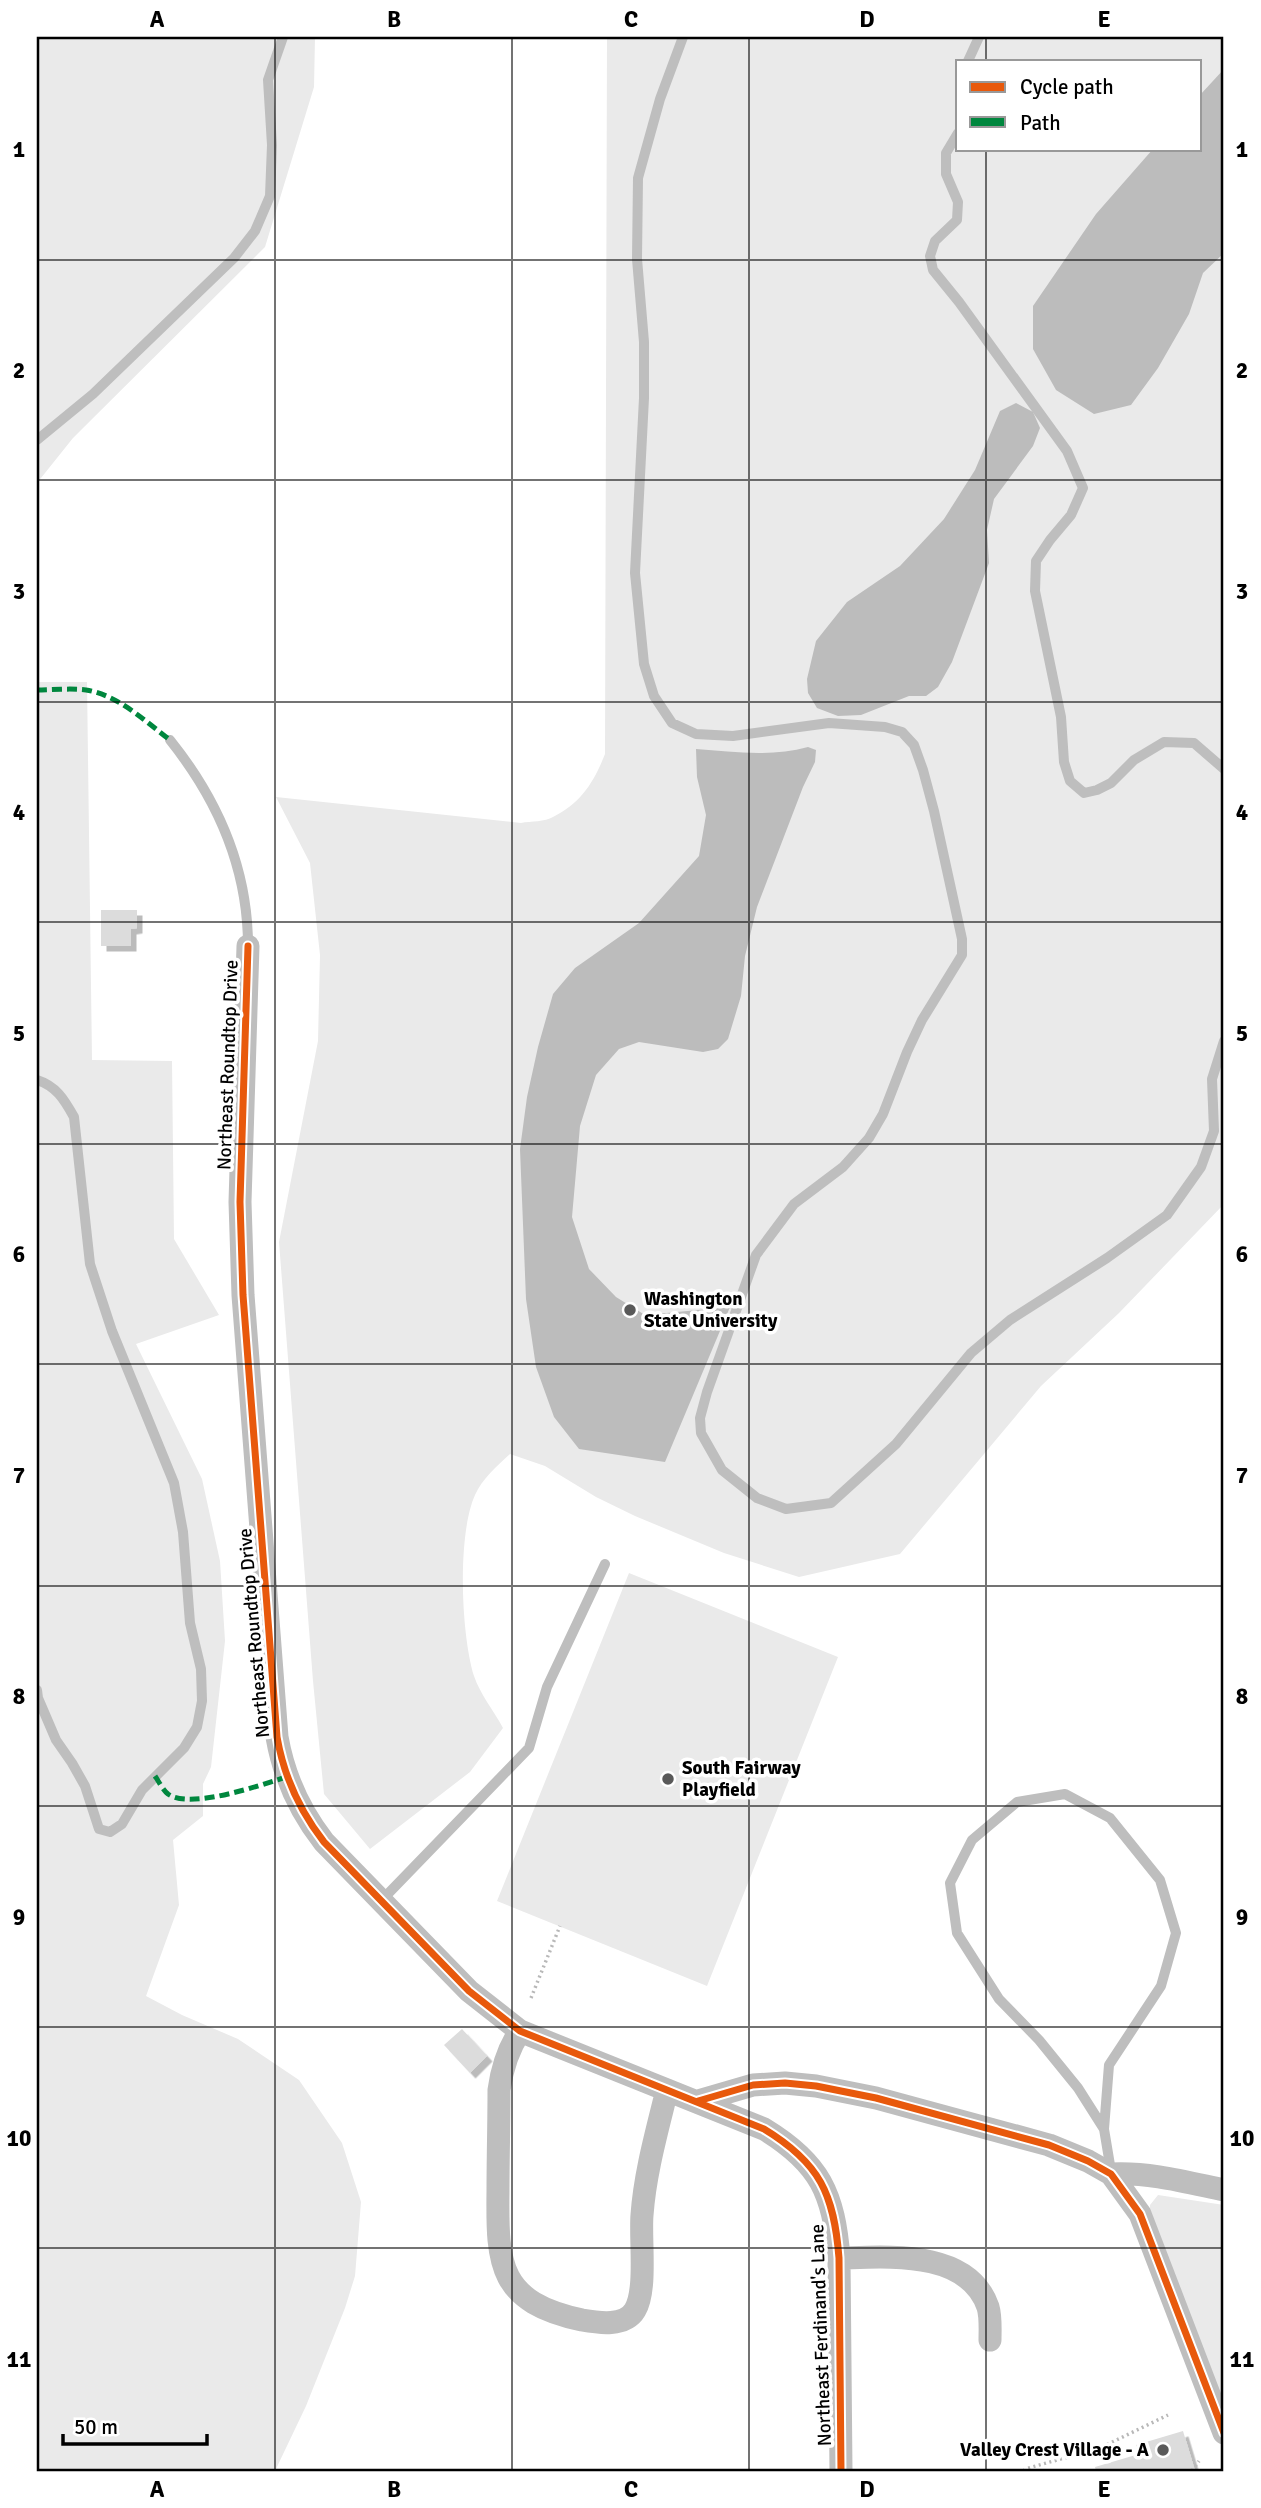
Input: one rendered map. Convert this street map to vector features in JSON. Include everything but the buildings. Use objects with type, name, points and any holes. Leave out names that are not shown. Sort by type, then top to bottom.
[{"type":"street","name":"Northeast Roundtop Drive","points":[[248,946],[241,1136],[242,1255],[277,1737],[286,1777],[307,1821],[324,1842],[469,1991],[520,2031],[698,2101]]},
{"type":"street","points":[[520,2031],[511,2045],[501,2074],[499,2090],[497,2236],[500,2259],[506,2274],[516,2289],[541,2307],[601,2323],[624,2321],[634,2312],[641,2278],[642,2214],[650,2160],[667,2090]]},
{"type":"street","points":[[698,2101],[753,2085],[785,2083],[816,2086],[876,2098],[1049,2145],[1111,2174],[1140,2214],[1224,2434]]},
{"type":"street","name":"Northeast Ferdinand's Lane","points":[[698,2101],[764,2129],[788,2144],[809,2164],[830,2198],[836,2223],[839,2258],[841,2471]]},
{"type":"street","points":[[1111,2174],[1159,2176],[1224,2190]]},
{"type":"street","points":[[839,2258],[911,2257],[954,2271],[974,2286],[989,2309],[990,2340]]},
{"type":"lane","points":[[37,440],[93,394],[234,258],[255,231],[270,196],[272,145],[268,80],[283,37]]},
{"type":"lane","points":[[683,37],[660,99],[638,178],[637,260],[644,342],[644,398],[635,573],[645,664],[654,696],[672,723],[696,734],[733,736],[829,723],[885,727],[902,732],[914,745],[923,770],[962,939],[962,955],[922,1020],[883,1114],[869,1139],[844,1167],[794,1204],[756,1255],[699,1418],[701,1433],[722,1469],[757,1498],[786,1509],[831,1503],[896,1444],[971,1353],[1010,1320],[1107,1258],[1167,1215],[1201,1167],[1214,1131],[1212,1079],[1224,1041]]},
{"type":"lane","points":[[968,60],[979,37]]},
{"type":"lane","points":[[956,136],[946,153],[946,174],[958,202],[957,220],[935,241],[930,256],[933,270],[1067,451],[1083,488],[1072,515],[1049,540],[1037,561],[1035,591],[1061,717],[1063,762],[1070,781],[1084,793],[1097,790],[1111,783],[1134,760],[1164,742],[1194,743],[1224,769]]},
{"type":"lane","name":"Northeast Roundtop Drive","points":[[170,740],[216,807],[233,850],[244,888],[248,946]]},
{"type":"lane","points":[[37,1080],[48,1084],[63,1097],[74,1117],[90,1264],[112,1331],[174,1483],[183,1532],[190,1623],[201,1669],[202,1701],[197,1727],[184,1748],[142,1790],[122,1824],[110,1832],[99,1829],[85,1786],[56,1740],[37,1690]]},
{"type":"lane","points":[[381,1901],[529,1748],[547,1687],[605,1564]]},
{"type":"lane","points":[[1104,2129],[1077,2088],[1039,2040],[999,1999],[957,1933],[950,1883],[972,1840],[1017,1802],[1065,1794],[1110,1818],[1160,1881],[1176,1933],[1161,1986],[1109,2065],[1104,2129],[1111,2174]]},
{"type":"path","points":[[531,1998],[560,1926]]},
{"type":"path","points":[[1024,2471],[1100,2448],[1168,2415]]},
{"type":"path","points":[[1192,2471],[1199,2461]]},
{"type":"shaded area","points":[[37,37],[315,37],[314,87],[265,247],[73,438],[37,483]]},
{"type":"shaded area","points":[[607,37],[1224,37],[1224,1204],[1119,1313],[1041,1386],[900,1554],[799,1577],[724,1553],[635,1516],[596,1497],[545,1466],[510,1454],[486,1478],[475,1495],[465,1534],[463,1559],[466,1636],[474,1676],[503,1728],[470,1772],[370,1849],[324,1794],[313,1681],[279,1242],[318,1041],[320,955],[310,863],[276,797],[521,823],[546,820],[563,811],[579,798],[596,774],[605,754]]},
{"type":"shaded area","points":[[1224,69],[1224,253],[1203,273],[1189,314],[1158,368],[1131,405],[1094,414],[1056,390],[1033,349],[1033,306],[1096,214],[1152,150],[1202,150],[1202,93]]},
{"type":"shaded area","points":[[1016,403],[1033,412],[1040,428],[1033,446],[994,499],[987,530],[989,563],[952,662],[938,687],[926,696],[909,696],[861,715],[838,716],[817,708],[808,693],[807,679],[816,641],[847,602],[900,566],[944,519],[975,470],[1000,411]]},
{"type":"shaded area","points":[[37,682],[87,682],[92,1060],[172,1061],[174,1239],[219,1315],[136,1344],[202,1479],[220,1561],[225,1641],[211,1767],[203,1784],[203,1816],[173,1840],[179,1905],[146,1996],[238,2039],[299,2080],[342,2143],[361,2202],[355,2276],[345,2308],[306,2406],[275,2471],[37,2471]]},
{"type":"shaded area","points":[[808,747],[816,750],[815,762],[757,907],[745,956],[741,996],[728,1039],[718,1049],[703,1052],[639,1042],[619,1049],[596,1075],[580,1126],[572,1217],[589,1269],[616,1297],[645,1315],[730,1307],[665,1462],[579,1449],[554,1417],[536,1367],[526,1299],[520,1149],[527,1097],[553,994],[575,968],[639,923],[699,856],[706,815],[697,777],[696,749],[766,753]]},
{"type":"shaded area","name":"South Fairway Playfield","points":[[629,1573],[838,1657],[707,1986],[497,1901]]},
{"type":"shaded area","points":[[1158,2195],[1224,2205],[1224,2407],[1150,2211],[1150,2205]]},
{"type":"marked path","points":[[37,690],[80,689],[109,697],[170,740]]},
{"type":"marked path","points":[[155,1776],[168,1794],[192,1799],[226,1794],[286,1777]]},
{"type":"cycle path","points":[[248,946],[240,1202],[243,1295],[277,1737],[288,1779],[307,1818],[324,1842],[469,1991],[520,2031],[764,2129],[799,2155],[811,2168],[828,2198],[837,2235],[841,2471]]},
{"type":"cycle path","points":[[698,2101],[753,2085],[785,2083],[816,2086],[876,2098],[1049,2145],[1111,2174],[1140,2214],[1224,2433]]},
{"type":"place","name":"Washington State University","points":[[630,1310]]},
{"type":"place","name":"South Fairway Playfield","points":[[668,1779]]},
{"type":"place","name":"Valley Crest Village - A","points":[[1163,2450]]}]
